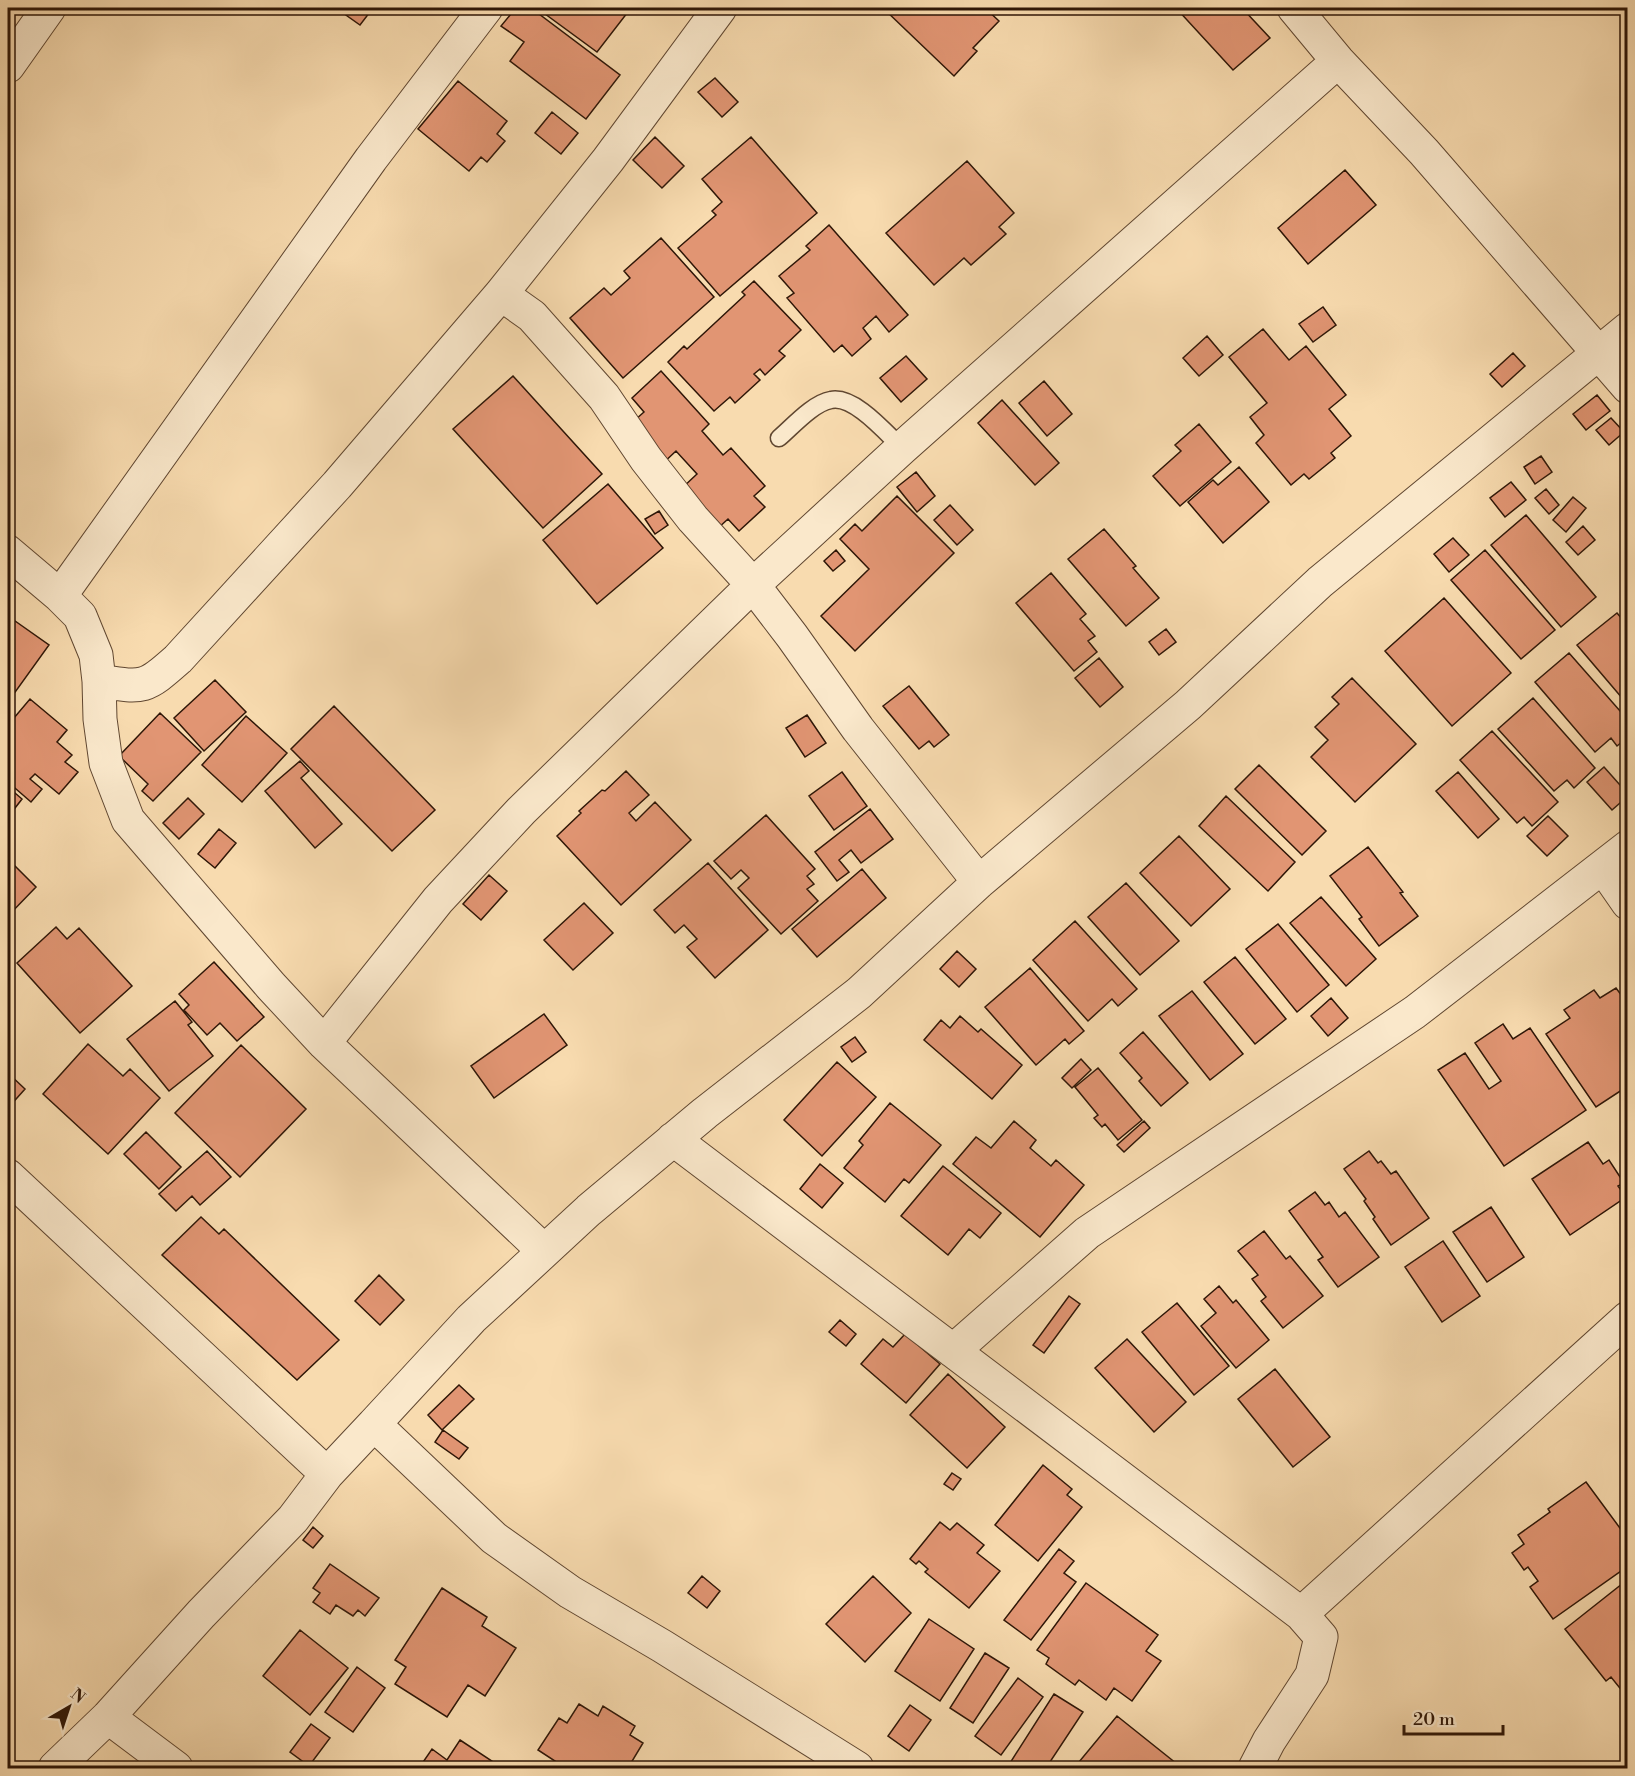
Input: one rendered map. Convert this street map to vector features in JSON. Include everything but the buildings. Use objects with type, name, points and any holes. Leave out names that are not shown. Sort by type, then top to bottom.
[{"type":"street","points":[[8,66],[48,8]]},
{"type":"street","points":[[60,596],[371,159],[486,8]]},
{"type":"street","points":[[99,681],[136,687],[154,680],[178,659],[338,485],[501,294],[608,160],[720,8]]},
{"type":"street","points":[[1294,8],[1338,62],[1424,152],[1628,387]]},
{"type":"street","points":[[324,1043],[446,891],[521,812],[753,585],[902,448],[1338,62]]},
{"type":"street","points":[[501,294],[532,316],[604,397],[646,459],[693,519],[753,585],[858,729],[979,882]]},
{"type":"street","points":[[55,1768],[108,1717],[201,1614],[293,1519],[327,1474],[471,1319],[544,1251],[673,1139],[859,993],[979,882],[1188,705],[1320,582],[1628,329]]},
{"type":"street","points":[[8,552],[80,616],[96,655],[100,719],[106,763],[128,820],[271,986],[324,1043],[544,1251]]},
{"type":"street","points":[[953,1351],[1087,1233],[1415,1012],[1628,847]]},
{"type":"street","points":[[1603,867],[1628,903]]},
{"type":"street","points":[[673,1139],[1301,1614],[1321,1637],[1312,1675],[1269,1741],[1255,1768]]},
{"type":"street","points":[[8,1176],[327,1474]]},
{"type":"street","points":[[1301,1614],[1628,1318]]},
{"type":"street","points":[[374,1425],[503,1545],[570,1592],[662,1646],[857,1768]]},
{"type":"street","points":[[108,1717],[176,1768]]},
{"type":"lane","points":[[779,438],[813,408],[832,399],[855,405],[902,448]]}]
